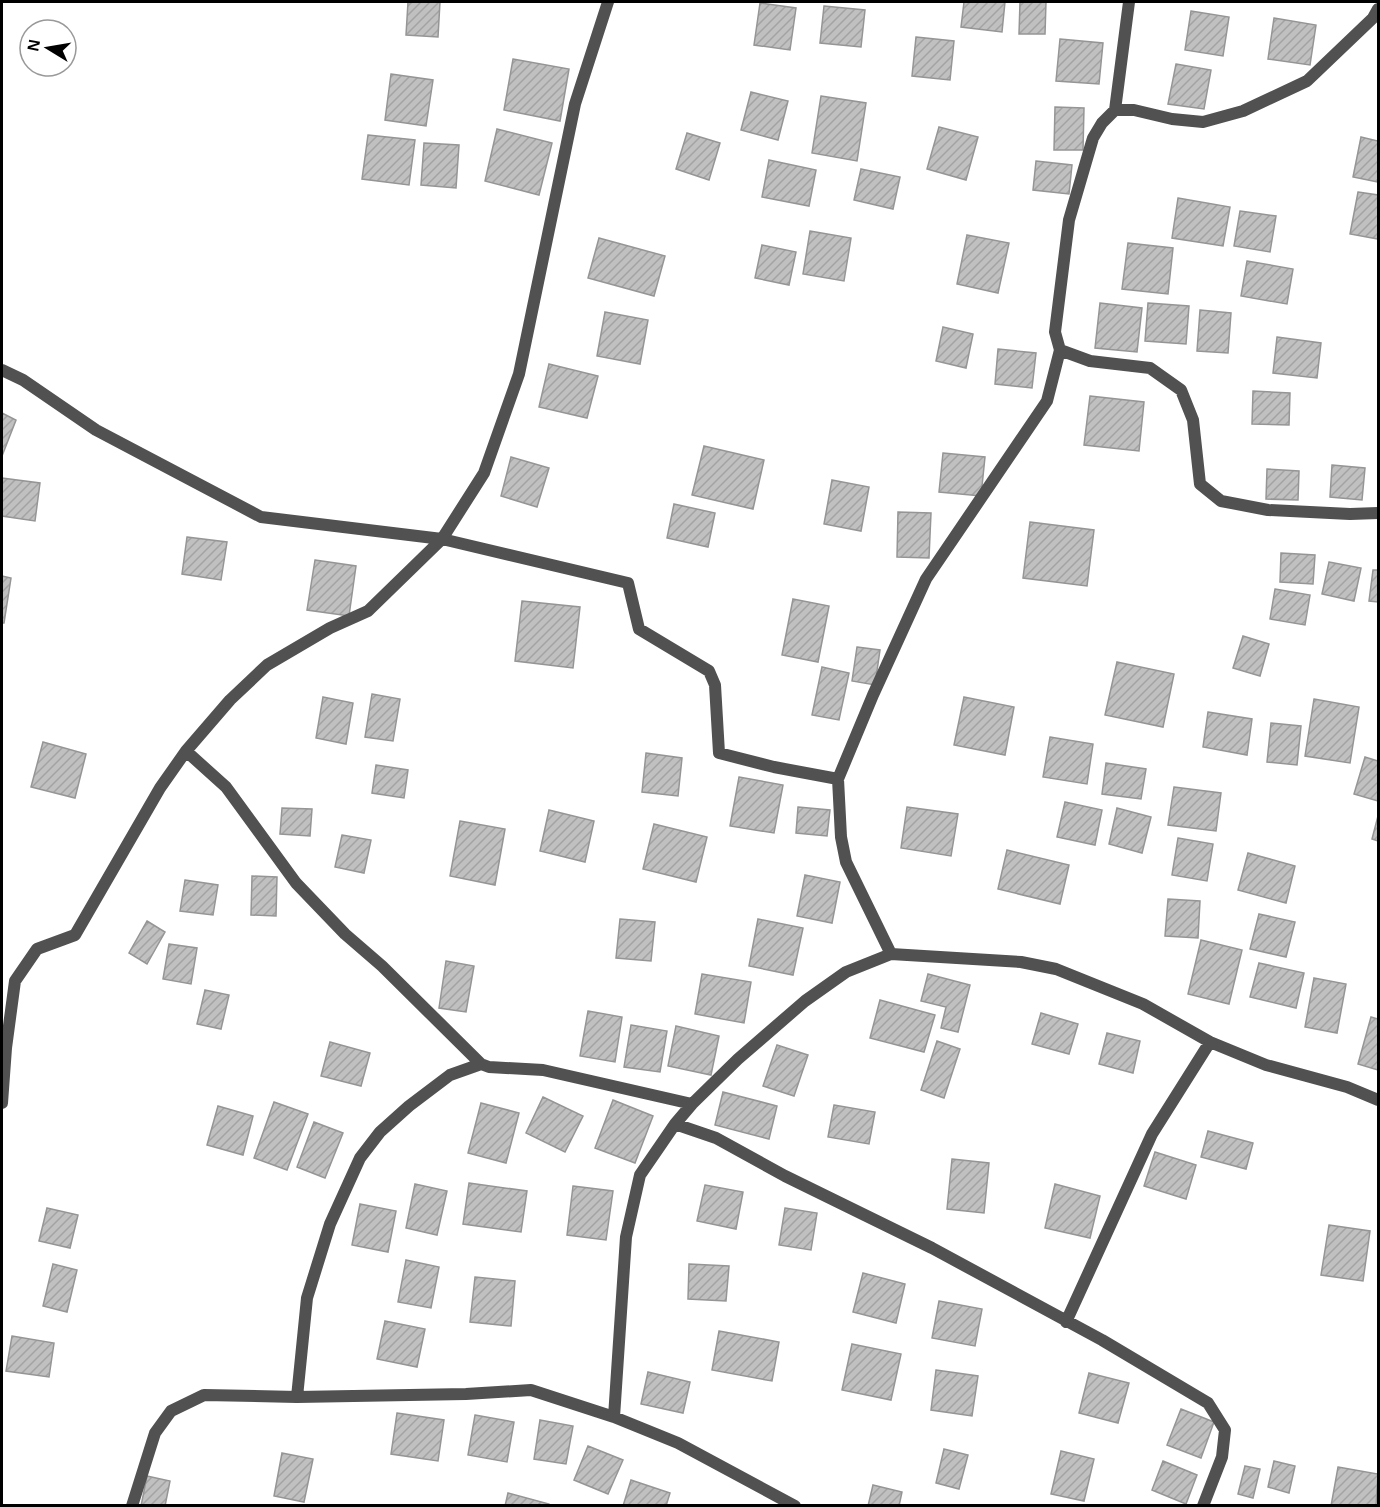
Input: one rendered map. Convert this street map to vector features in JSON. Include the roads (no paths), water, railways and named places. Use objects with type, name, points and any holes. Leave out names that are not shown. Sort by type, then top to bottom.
[{"type":"street","points":[[2,1103],[6,1047],[15,981],[37,949],[75,935],[160,788],[186,751],[230,700],[267,665],[330,628],[368,611],[442,539],[484,473],[519,374],[575,104],[608,2]]},
{"type":"street","points":[[891,954],[846,862],[841,837],[838,779],[926,579],[1047,401],[1060,350],[1055,333],[1069,220],[1093,138],[1102,123],[1115,110],[1129,2]]},
{"type":"street","points":[[1115,110],[1134,110],[1172,119],[1203,122],[1243,111],[1307,81],[1373,18],[1378,9]]},
{"type":"street","points":[[1060,350],[1089,362],[1150,368],[1181,390],[1193,420],[1200,484],[1221,501],[1268,510],[1378,513]]},
{"type":"street","points":[[2,369],[23,380],[96,430],[261,517],[442,539],[628,583],[639,629],[709,671],[715,685],[719,753],[774,767],[838,779]]},
{"type":"street","points":[[186,751],[226,787],[296,883],[345,934],[382,966],[481,1064],[489,1067],[543,1070],[692,1104]]},
{"type":"street","points":[[614,1417],[626,1237],[640,1175],[675,1124],[692,1104],[738,1059],[805,1001],[846,972],[891,954],[1021,962],[1056,969],[1143,1005],[1209,1042],[1266,1065],[1347,1087],[1378,1100]]},
{"type":"street","points":[[1066,1322],[1152,1134],[1209,1042]]},
{"type":"street","points":[[297,1397],[307,1298],[330,1224],[360,1158],[380,1132],[408,1106],[450,1075],[481,1064]]},
{"type":"street","points":[[675,1124],[716,1138],[785,1176],[932,1248],[1102,1340],[1208,1403],[1225,1430],[1222,1457],[1203,1506]]},
{"type":"street","points":[[132,1506],[155,1433],[171,1411],[204,1395],[297,1397],[466,1394],[531,1390],[614,1417],[678,1443],[795,1506]]}]
